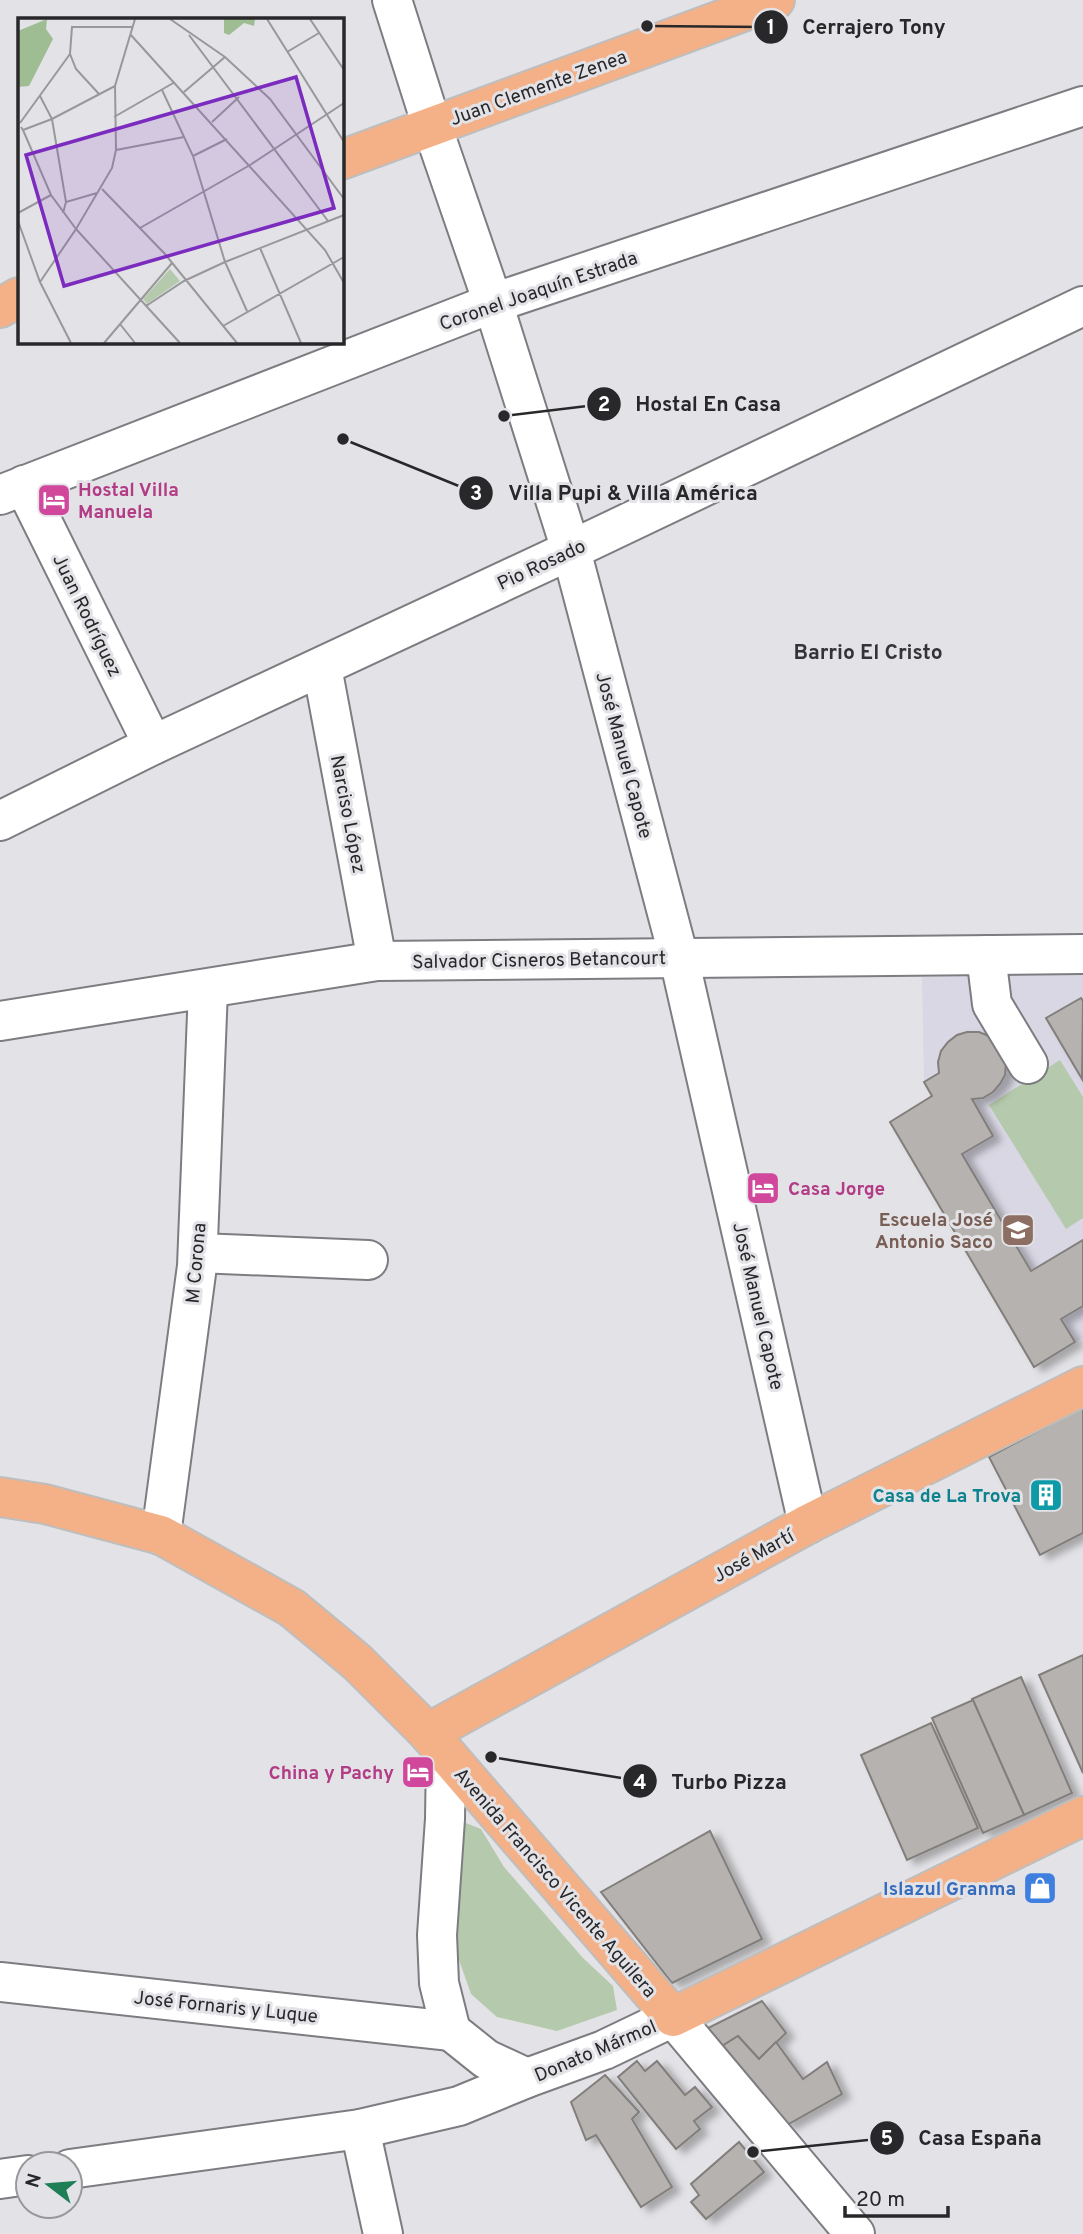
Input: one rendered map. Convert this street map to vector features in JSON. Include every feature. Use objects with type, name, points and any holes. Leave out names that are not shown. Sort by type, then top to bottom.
[{"type":"main road","name":"Juan Clemente Zenea","points":[[343,159],[775,0]]},
{"type":"main road","points":[[0,308],[18,298]]},
{"type":"main road","name":"José Martí","points":[[437,1744],[808,1524],[1083,1386]]},
{"type":"main road","name":"Avenida Francisco Vicente Aguilera","points":[[0,1497],[45,1504],[161,1535],[292,1608],[357,1662],[437,1744],[673,2017]]},
{"type":"main road","name":"Donato Mármol","points":[[673,2017],[1083,1816]]},
{"type":"street","name":"José Manuel Capote","points":[[392,0],[493,303],[571,550],[679,958],[808,1524]]},
{"type":"street","name":"Coronel Joaquín Estrada","points":[[12,490],[493,303],[1083,106]]},
{"type":"street","name":"Pio Rosado","points":[[0,821],[153,745],[1083,306]]},
{"type":"street","name":"Juan Rodríguez","points":[[12,490],[153,745]]},
{"type":"street","name":"Narciso López","points":[[322,667],[377,961]]},
{"type":"street","name":"Salvador Cisneros Betancourt","points":[[0,1021],[377,961],[1083,954]]},
{"type":"street","points":[[986,955],[992,1004],[1028,1064]]},
{"type":"street","name":"M Corona","points":[[161,1535],[198,1253],[208,989]]},
{"type":"street","points":[[198,1253],[368,1260]]},
{"type":"street","name":"Avenida Francisco Vicente Aguilera","points":[[437,1744],[445,1819],[437,1935],[439,1983],[451,2031]]},
{"type":"street","name":"José Fornaris y Luque","points":[[0,1982],[451,2031]]},
{"type":"street","name":"Avenida Francisco Vicente Aguilera","points":[[673,2017],[855,2234]]},
{"type":"street","name":"Donato Mármol","points":[[84,2167],[360,2129],[459,2106],[604,2050],[673,2017]]},
{"type":"street","points":[[451,2031],[486,2059],[527,2078]]},
{"type":"street","points":[[360,2129],[383,2234]]},
{"type":"shaded area","name":"Escuela José Antonio Saco","points":[[1083,973],[1083,1338],[1034,1367],[890,1122],[932,1096],[924,1082],[922,977]]},
{"type":"green space","points":[[1060,1060],[1083,1097],[1083,1218],[1066,1229],[989,1105]]},
{"type":"green space","points":[[466,1823],[481,1829],[504,1867],[583,1958],[613,1986],[617,2010],[557,2031],[497,2017],[471,1994],[451,1937],[456,1835]]},
{"type":"building","points":[[1081,998],[1083,1001],[1082,1079],[1046,1018]]},
{"type":"building","points":[[967,1032],[979,1032],[989,1036],[1006,1063],[1005,1075],[993,1092],[983,1098],[972,1099],[993,1136],[962,1154],[1031,1271],[1083,1240],[1083,1306],[1061,1319],[1075,1342],[1034,1367],[890,1122],[932,1096],[924,1082],[939,1073],[941,1051],[948,1042]]},
{"type":"building","name":"Casa de La Trova","points":[[1083,1407],[1083,1533],[1040,1555],[989,1457]]},
{"type":"building","points":[[1083,1655],[1083,1773],[1039,1675]]},
{"type":"building","points":[[1021,1677],[1072,1793],[1024,1815],[972,1699]]},
{"type":"building","points":[[973,1700],[1024,1815],[983,1833],[932,1718]]},
{"type":"building","points":[[931,1723],[978,1828],[907,1860],[861,1755]]},
{"type":"building","points":[[710,1831],[762,1939],[672,1983],[601,1892]]},
{"type":"building","points":[[762,2001],[786,2033],[759,2059],[738,2036],[719,2048],[704,2030]]},
{"type":"building","points":[[738,2036],[759,2059],[776,2042],[803,2079],[827,2062],[842,2094],[787,2125],[719,2048]]},
{"type":"building","points":[[637,2061],[645,2071],[657,2061],[685,2095],[695,2087],[712,2107],[694,2121],[700,2129],[676,2149],[618,2077]]},
{"type":"building","points":[[605,2075],[639,2112],[632,2119],[672,2187],[641,2207],[596,2135],[586,2140],[571,2102]]},
{"type":"building","points":[[739,2142],[764,2172],[706,2219],[691,2202],[699,2195],[691,2184]]},
{"type":"place","name":"Cerrajero Tony","points":[[647,26]]},
{"type":"place","name":"Hostal En Casa","points":[[504,416]]},
{"type":"place","name":"Villa Pupi & Villa América","points":[[343,439]]},
{"type":"place","name":"Hostal Villa Manuela","points":[[54,500]]},
{"type":"place","name":"Casa Jorge","points":[[763,1188]]},
{"type":"place","name":"Escuela José Antonio Saco","points":[[1018,1230]]},
{"type":"place","name":"Casa de La Trova","points":[[1046,1495]]},
{"type":"place","name":"Turbo Pizza","points":[[491,1757]]},
{"type":"place","name":"China y Pachy","points":[[418,1772]]},
{"type":"place","name":"Islazul Granma","points":[[1040,1888]]},
{"type":"place","name":"Casa España","points":[[753,2152]]},
{"type":"district","name":"Barrio El Cristo","points":[[868,652]]}]
